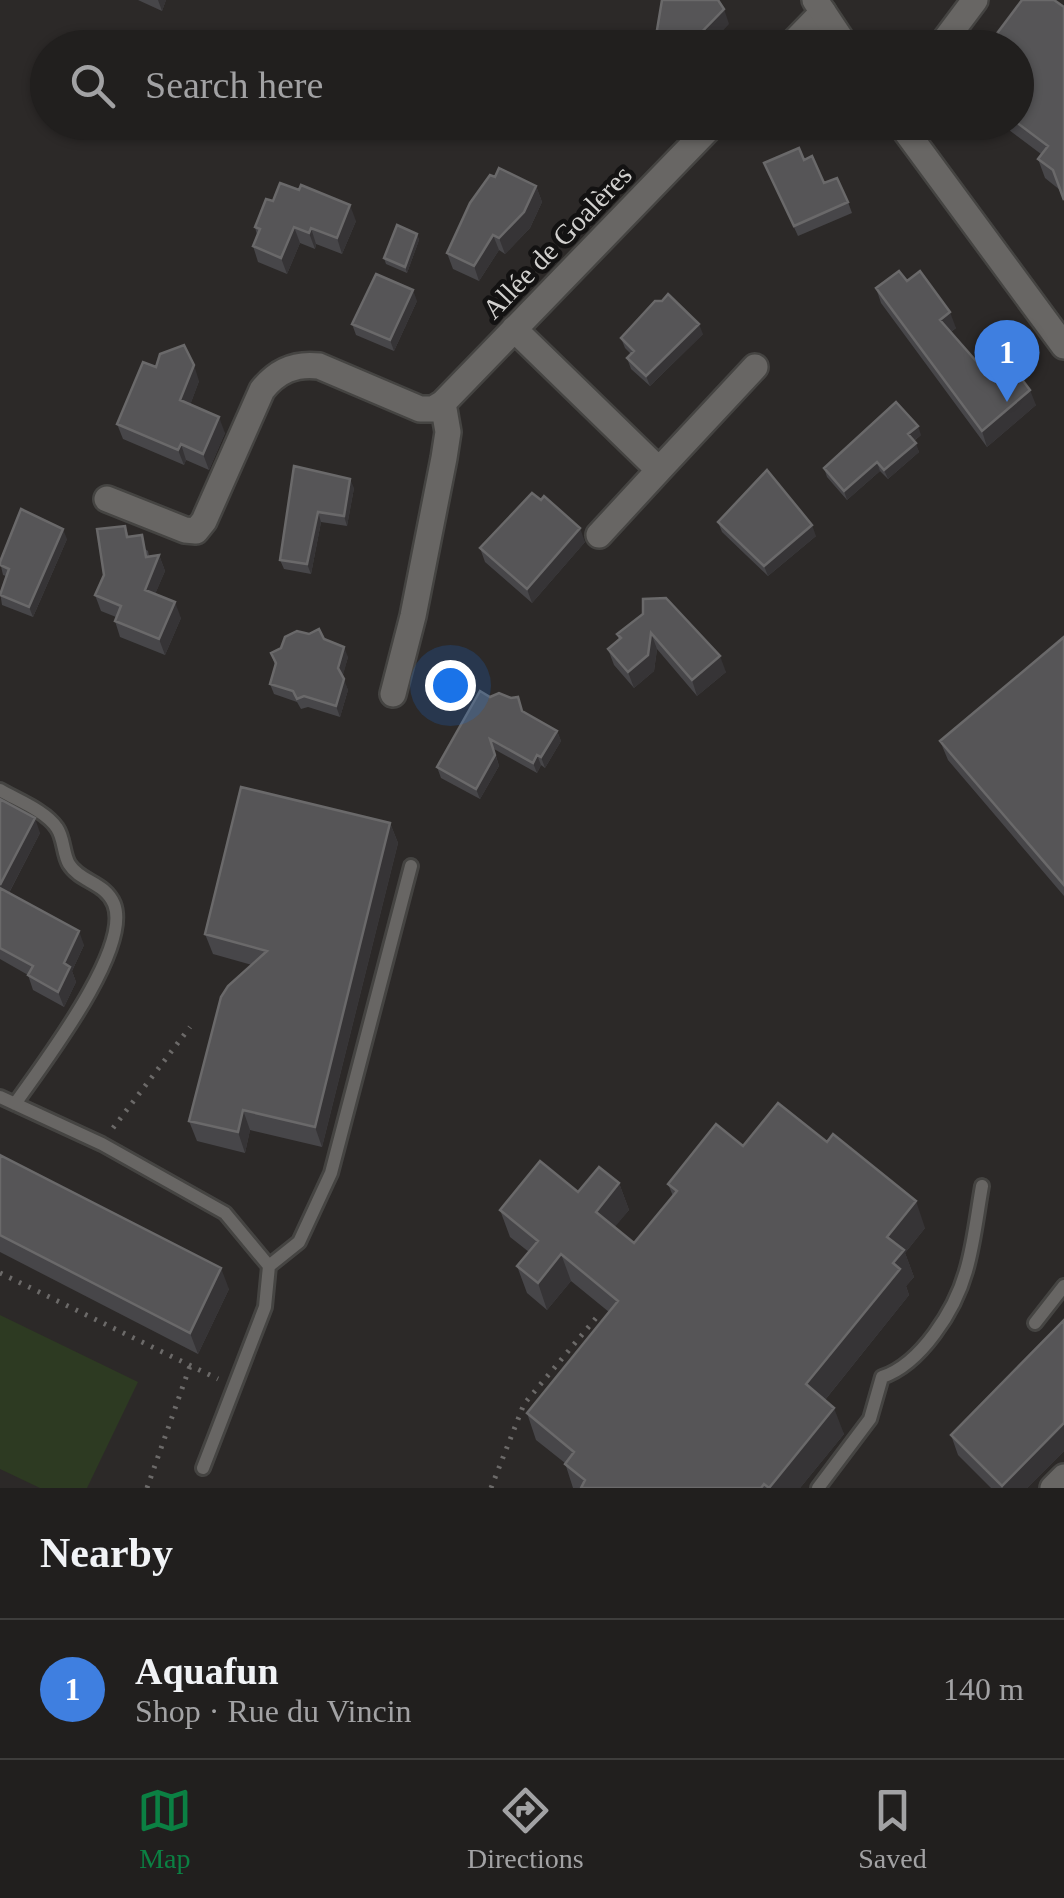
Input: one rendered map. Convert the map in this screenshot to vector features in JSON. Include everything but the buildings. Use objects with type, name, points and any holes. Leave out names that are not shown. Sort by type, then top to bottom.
[{"type":"street","points":[[952,30],[975,0]]},
{"type":"street","points":[[801,30],[819,6],[835,30]]},
{"type":"street","name":"Allée de Goalères","points":[[443,403],[698,140]]},
{"type":"street","points":[[912,140],[1064,346]]},
{"type":"street","points":[[514,329],[658,470]]},
{"type":"street","points":[[106,498],[196,531],[204,522],[262,390],[271,378],[288,368],[319,366],[420,410],[443,403],[448,432],[444,458],[414,616],[392,694]]},
{"type":"street","points":[[599,535],[755,367]]},
{"type":"street","points":[[1053,1488],[1064,1477]]},
{"type":"lane","points":[[0,790],[58,828],[70,868],[108,892],[116,908],[117,926],[104,967],[15,1104]]},
{"type":"lane","points":[[269,1266],[300,1242],[331,1173],[412,866]]},
{"type":"lane","points":[[0,1097],[102,1144],[225,1214],[269,1266],[265,1307],[203,1468]]},
{"type":"lane","points":[[818,1488],[870,1419],[882,1378],[901,1371],[932,1340],[966,1274],[982,1186]]},
{"type":"lane","points":[[1035,1322],[1064,1286]]},
{"type":"path","points":[[102,1144],[190,1027]]},
{"type":"path","points":[[0,1273],[234,1387]]},
{"type":"path","points":[[491,1488],[524,1404],[596,1318]]},
{"type":"path","points":[[147,1488],[190,1366]]},
{"type":"green space","points":[[0,1315],[138,1382],[87,1488],[40,1488],[0,1469]]},
{"type":"place","name":"Aquafun","points":[[1007,402]]}]
